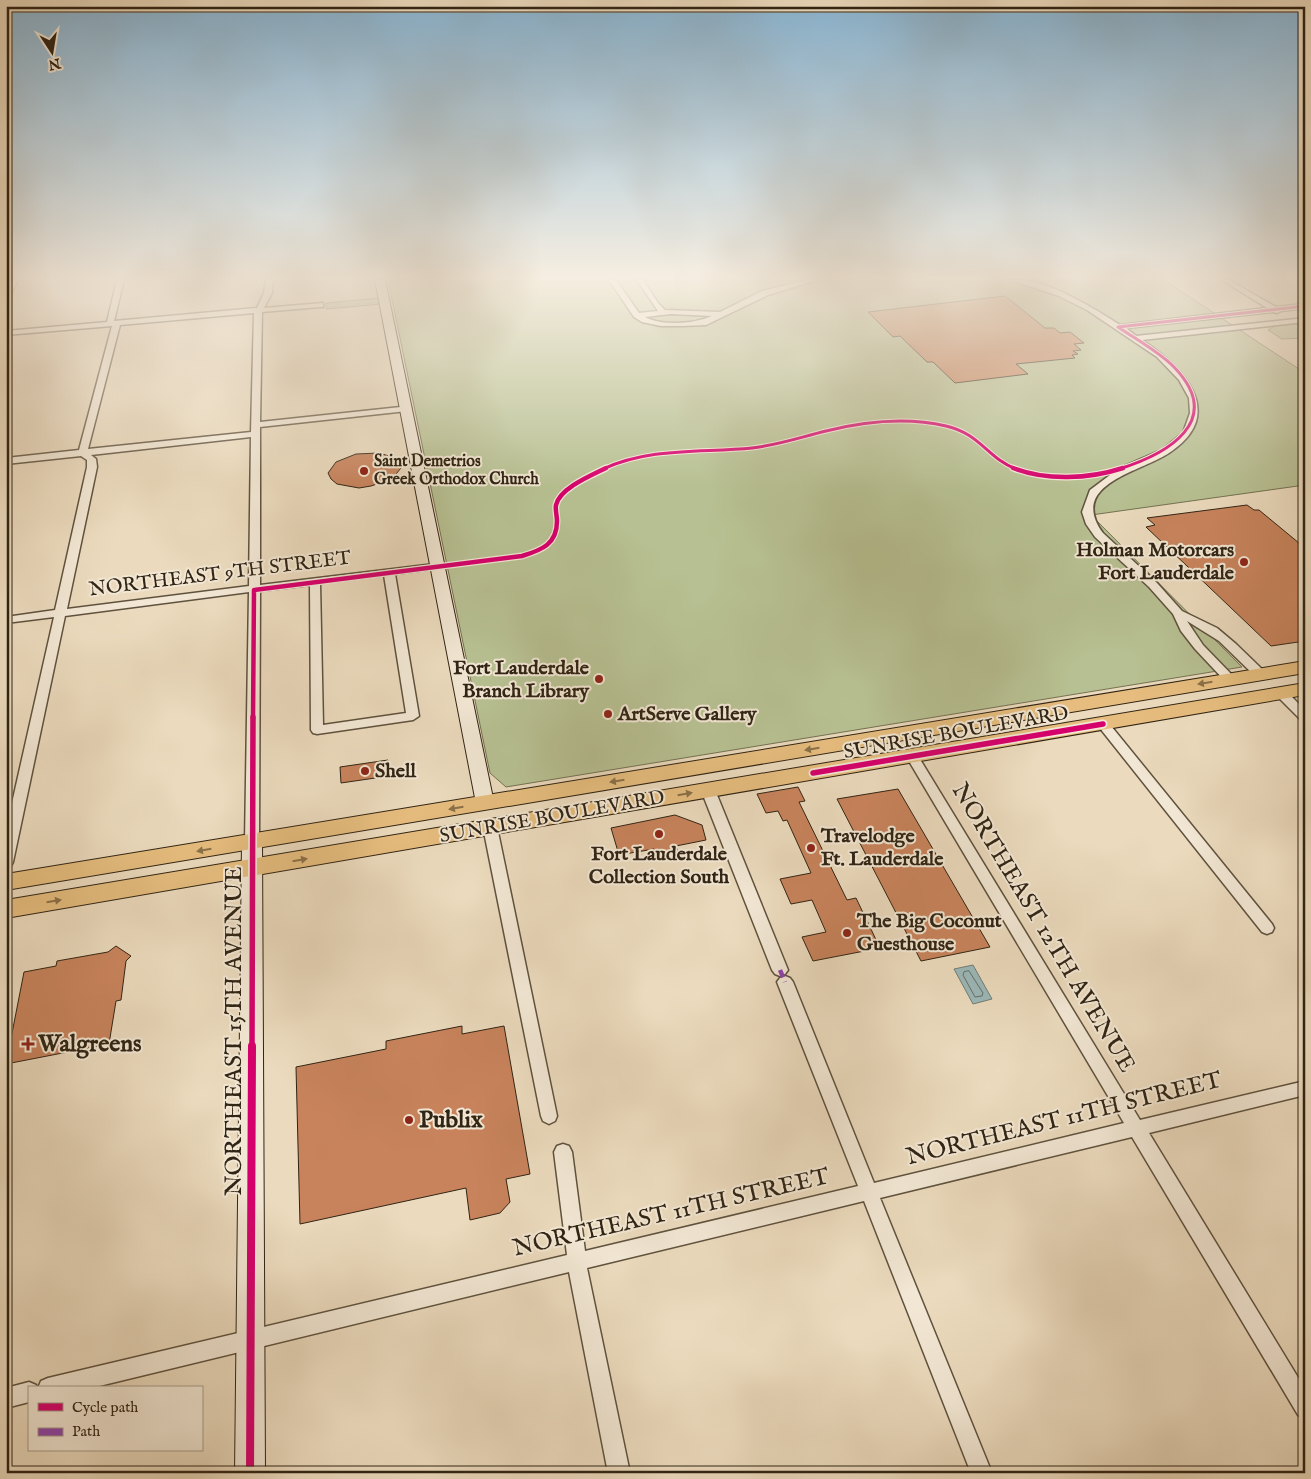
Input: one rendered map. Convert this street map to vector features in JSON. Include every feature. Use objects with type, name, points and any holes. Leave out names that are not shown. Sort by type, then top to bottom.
[{"type":"main road","name":"SUNRISE BOULEVARD","points":[[6,882],[1305,667]]},
{"type":"main road","points":[[1236,701],[1252,691],[1260,674]]},
{"type":"main road","name":"SUNRISE BOULEVARD","points":[[6,909],[1305,689]]},
{"type":"main road","points":[[912,756],[923,739],[946,726]]},
{"type":"street","points":[[83,453],[107,349]]},
{"type":"street","name":"NORTHEAST 15TH AVENUE","points":[[250,1473],[252,842],[257,349]]},
{"type":"street","points":[[395,349],[486,803]]},
{"type":"street","points":[[1151,349],[1171,364],[1183,379],[1193,398],[1194,413],[1187,434],[1165,452],[1121,470],[1093,492],[1087,512],[1091,524],[1099,535],[1153,585],[1178,613],[1187,630],[1200,647],[1230,679]]},
{"type":"street","points":[[6,461],[83,453],[407,408]]},
{"type":"street","points":[[6,862],[62,613],[92,467],[91,459],[83,453]]},
{"type":"street","name":"NORTHEAST 9TH STREET","points":[[6,620],[439,565]]},
{"type":"street","points":[[315,581],[317,730],[413,716],[389,571]]},
{"type":"street","points":[[1178,613],[1194,618],[1221,635],[1260,674]]},
{"type":"street","points":[[1280,693],[1305,717]]},
{"type":"street","points":[[1103,724],[1267,928]]},
{"type":"street","name":"NORTHEAST 12TH AVENUE","points":[[912,756],[1305,1408]]},
{"type":"street","points":[[708,790],[982,1473]]},
{"type":"street","points":[[490,827],[549,1116]]},
{"type":"street","name":"NORTHEAST 11TH STREET","points":[[56,1386],[1305,1088]]},
{"type":"street","points":[[563,1152],[577,1262],[619,1473]]},
{"type":"street","points":[[6,1398],[28,1392]]},
{"type":"green space","points":[[402,349],[1269,349],[1305,373],[1305,485],[1091,515],[1242,667],[506,787],[490,773]]},
{"type":"water","points":[[973,965],[992,999],[973,1004],[954,969]]},
{"type":"building","points":[[914,349],[1081,350],[1073,351],[1078,354],[1072,355],[1075,358],[1016,364],[1028,374],[955,383],[933,362],[927,362]]},
{"type":"building","name":"Saint Demetrios Greek Orthodox Church","points":[[379,453],[396,458],[400,463],[401,468],[392,479],[359,488],[337,484],[328,473],[336,462],[356,454]]},
{"type":"building","name":"Holman Motorcars Fort Lauderdale","points":[[1247,505],[1254,510],[1259,510],[1305,548],[1305,641],[1271,646],[1146,527],[1155,525],[1147,518]]},
{"type":"building","name":"Shell","points":[[388,760],[389,776],[341,783],[340,767]]},
{"type":"building","points":[[798,787],[805,801],[799,802],[847,900],[856,898],[880,948],[813,961],[802,937],[826,932],[812,900],[791,904],[780,879],[811,873],[787,820],[783,821],[778,811],[766,813],[757,794]]},
{"type":"building","points":[[898,789],[990,947],[921,961],[837,799]]},
{"type":"building","name":"Fort Lauderdale Collection South","points":[[675,815],[702,825],[706,840],[676,846],[679,854],[657,859],[654,849],[619,855],[611,828]]},
{"type":"building","name":"Walgreens","points":[[116,946],[131,956],[126,961],[121,1000],[116,1001],[109,1044],[6,1064],[24,972],[56,966],[57,961],[108,952]]},
{"type":"building","name":"Publix","points":[[462,1026],[462,1034],[504,1026],[530,1174],[506,1179],[510,1202],[500,1213],[470,1220],[466,1188],[300,1224],[296,1067],[386,1049],[386,1041]]},
{"type":"marked path","points":[[780,970],[785,982]]},
{"type":"cycle path","points":[[250,1473],[254,590],[522,556],[543,549],[553,540],[557,526],[556,505],[566,492],[584,478],[614,465],[637,457],[660,453],[753,448],[778,444],[853,425],[912,421],[958,429],[979,441],[1006,465],[1034,474],[1073,476],[1117,470],[1164,452],[1182,438],[1192,421],[1193,400],[1182,377],[1176,369],[1152,349]]},
{"type":"cycle path","points":[[813,773],[1103,724]]},
{"type":"place","name":"Saint Demetrios Greek Orthodox Church","points":[[364,471]]},
{"type":"place","name":"Holman Motorcars Fort Lauderdale","points":[[1244,562]]},
{"type":"place","name":"Fort Lauderdale Branch Library","points":[[599,679]]},
{"type":"place","name":"ArtServe Gallery","points":[[608,714]]},
{"type":"place","name":"Shell","points":[[365,771]]},
{"type":"place","name":"Fort Lauderdale Collection South","points":[[659,834]]},
{"type":"place","name":"Travelodge Ft. Lauderdale","points":[[811,848]]},
{"type":"place","name":"The Big Coconut Guesthouse","points":[[847,933]]},
{"type":"place","name":"Walgreens","points":[[28,1044]]},
{"type":"place","name":"Publix","points":[[409,1120]]}]
